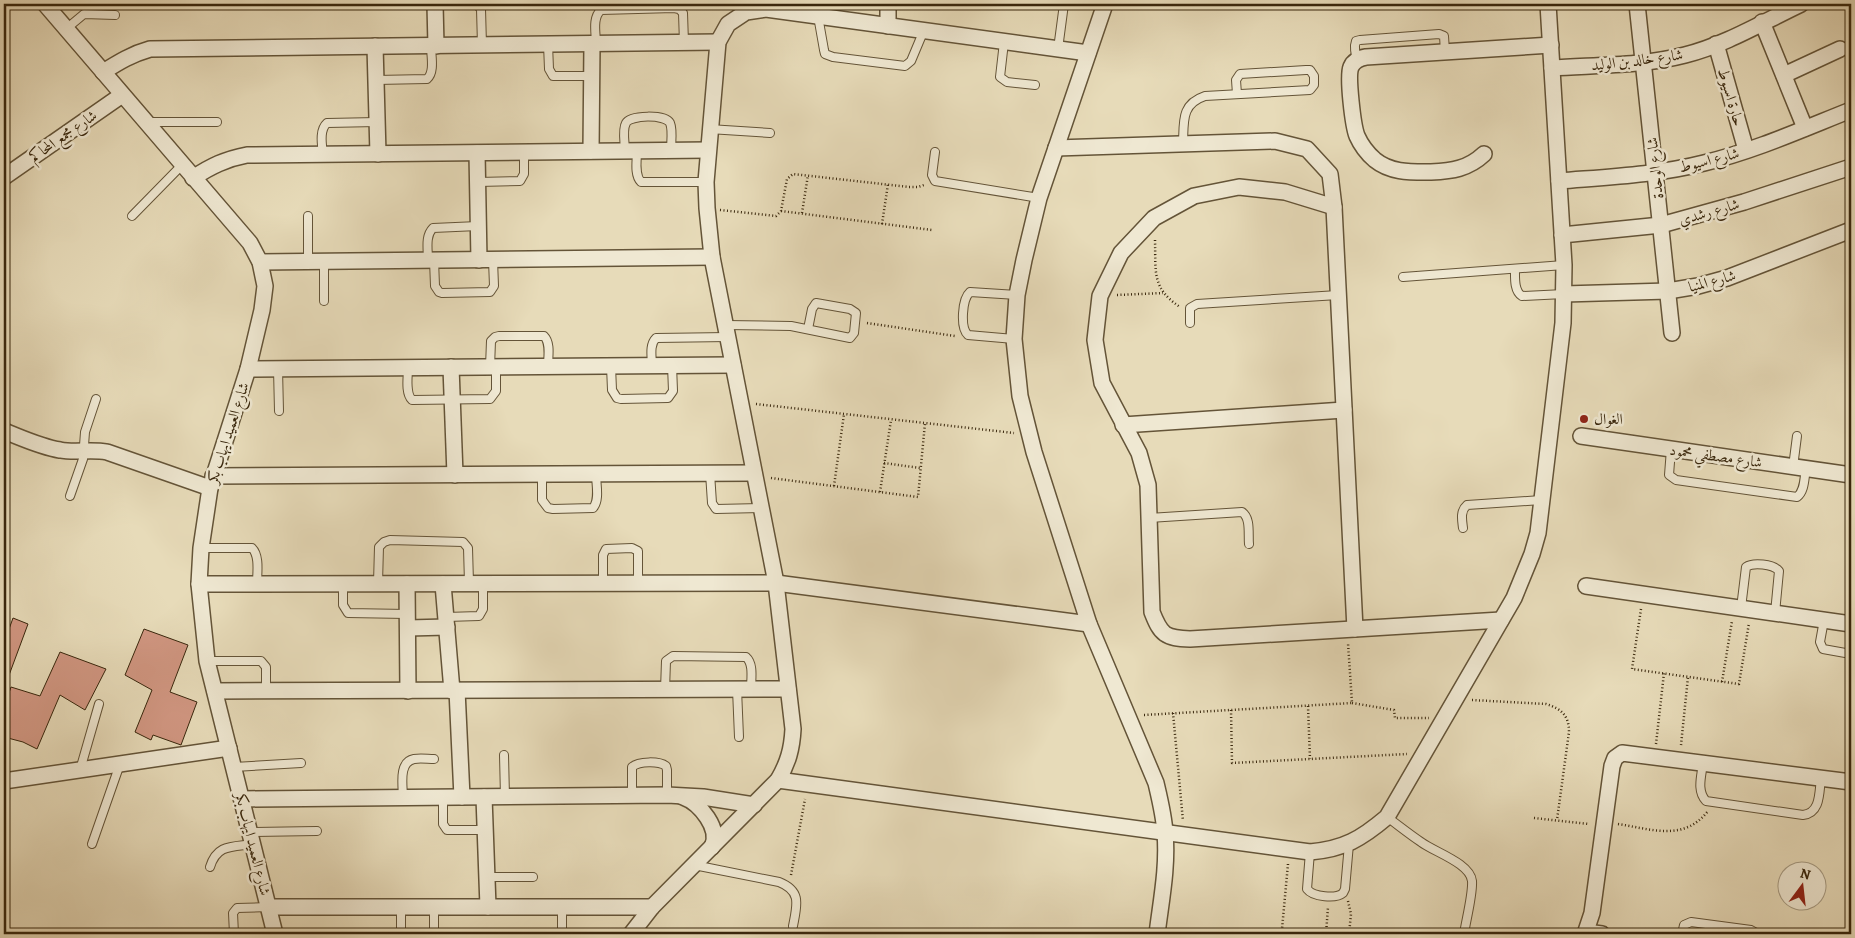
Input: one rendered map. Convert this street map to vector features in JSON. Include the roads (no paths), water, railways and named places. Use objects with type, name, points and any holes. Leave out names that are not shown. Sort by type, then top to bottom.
[{"type":"street","name":"شارع العميد ايهاب بكر","points":[[45,4],[250,243],[260,262],[265,286],[262,310],[248,369],[212,482],[201,548],[199,584],[208,661],[214,691],[275,934]]},
{"type":"street","points":[[433,46],[435,4]]},
{"type":"street","points":[[888,4],[888,26]]},
{"type":"street","points":[[1105,4],[1040,198],[1017,295],[1014,340],[1020,396],[1030,435],[1090,624],[1156,783],[1166,834],[1166,864],[1157,934]]},
{"type":"street","points":[[778,780],[1310,852],[1330,850],[1349,844],[1366,835],[1387,817],[1514,598],[1532,554],[1538,533],[1563,323],[1564,294],[1564,265],[1548,4]]},
{"type":"street","name":"شارع الوحدة","points":[[1637,4],[1672,333]]},
{"type":"street","name":"شارع خالد بن الوليد","points":[[1552,68],[1643,62],[1685,56],[1716,44],[1801,4]]},
{"type":"street","points":[[631,934],[652,907],[778,780],[787,765],[792,747],[793,729],[776,583],[712,257],[706,182],[709,129],[718,42],[728,24],[746,12],[766,9],[1088,53]]},
{"type":"street","points":[[1762,22],[1805,128]]},
{"type":"street","points":[[104,72],[128,57],[150,49],[718,42]]},
{"type":"street","points":[[591,151],[594,44]]},
{"type":"street","name":"حارة اسيوط","points":[[1716,44],[1746,150]]},
{"type":"street","points":[[375,46],[378,154]]},
{"type":"street","points":[[1484,154],[1468,166],[1449,171],[1406,172],[1390,169],[1376,161],[1365,150],[1357,136],[1350,72],[1354,62],[1366,57],[1551,46]]},
{"type":"street","points":[[1784,75],[1840,49]]},
{"type":"street","name":"شارع مجمع المحاكم","points":[[4,178],[122,95]]},
{"type":"street","name":"شارع اسيوط","points":[[1559,181],[1655,172],[1703,164],[1746,150],[1851,110]]},
{"type":"street","points":[[1056,148],[1275,141],[1307,149],[1330,174],[1334,207],[1344,410],[1351,629]]},
{"type":"street","points":[[193,178],[213,164],[247,155],[708,150]]},
{"type":"street","points":[[477,153],[478,226],[486,260]]},
{"type":"street","name":"شارع رشدي","points":[[1562,235],[1661,225],[1744,202],[1851,167]]},
{"type":"street","points":[[1334,207],[1285,192],[1239,187],[1194,196],[1154,218],[1121,253],[1100,296],[1095,340],[1102,383],[1139,453],[1148,485],[1152,612],[1158,629],[1172,638],[1190,639],[1501,620]]},
{"type":"street","name":"شارع المنيا","points":[[1564,294],[1668,292],[1727,278],[1851,230]]},
{"type":"street","points":[[260,262],[712,257]]},
{"type":"street","points":[[248,369],[733,365]]},
{"type":"street","points":[[451,367],[455,475]]},
{"type":"street","points":[[1123,425],[1344,410]]},
{"type":"street","points":[[4,431],[59,450],[107,452],[212,482],[455,475],[754,474]]},
{"type":"street","name":"شارع مصطفي محمود","points":[[1581,436],[1851,475]]},
{"type":"street","points":[[199,584],[776,583],[1090,624]]},
{"type":"street","points":[[407,584],[408,691]]},
{"type":"street","points":[[443,584],[455,690],[462,797]]},
{"type":"street","points":[[1586,586],[1851,624]]},
{"type":"street","points":[[407,621],[446,622]]},
{"type":"street","points":[[214,691],[788,689]]},
{"type":"street","points":[[4,781],[229,748]]},
{"type":"street","points":[[1602,934],[1586,933],[1592,913],[1612,766],[1615,758],[1622,753],[1851,782]]},
{"type":"street","points":[[242,799],[672,795],[711,798],[754,805]]},
{"type":"street","points":[[672,795],[686,798],[702,811],[715,836],[715,842],[712,847]]},
{"type":"street","points":[[484,797],[488,907]]},
{"type":"street","points":[[269,907],[652,907]]},
{"type":"lane","points":[[435,4],[463,4]]},
{"type":"lane","points":[[472,4],[477,5],[481,9],[482,45]]},
{"type":"lane","points":[[1058,49],[1064,4]]},
{"type":"lane","points":[[594,44],[597,14],[601,10],[674,8],[683,13],[684,43]]},
{"type":"lane","points":[[66,28],[84,14],[115,15]]},
{"type":"lane","points":[[818,16],[824,50],[826,54],[833,57],[905,66],[911,61],[924,30]]},
{"type":"lane","points":[[1004,42],[1000,77],[1007,82],[1035,85]]},
{"type":"lane","points":[[548,44],[549,69],[553,76],[592,76]]},
{"type":"lane","points":[[376,80],[427,79],[431,76],[432,71],[433,46]]},
{"type":"lane","points":[[1182,143],[1184,116],[1188,106],[1196,99],[1205,96],[1310,90],[1314,84],[1314,76],[1310,70],[1240,74],[1236,80],[1237,94]]},
{"type":"lane","points":[[671,150],[670,124],[667,119],[662,117],[629,119],[625,123],[624,129],[638,178],[641,182],[706,182]]},
{"type":"lane","points":[[145,122],[217,122]]},
{"type":"lane","points":[[323,155],[323,125],[327,123],[377,122]]},
{"type":"lane","points":[[709,129],[770,133]]},
{"type":"lane","points":[[478,182],[520,181],[524,174],[524,152]]},
{"type":"lane","points":[[935,152],[932,179],[938,182],[1040,198]]},
{"type":"lane","points":[[132,216],[182,165]]},
{"type":"lane","points":[[308,216],[308,262]]},
{"type":"lane","points":[[478,226],[433,228],[429,232],[428,238],[436,289],[442,293],[490,292],[494,286],[486,260]]},
{"type":"lane","points":[[324,262],[324,301]]},
{"type":"lane","points":[[1403,277],[1564,265]]},
{"type":"lane","points":[[1515,269],[1516,290],[1518,294],[1522,296],[1564,294]]},
{"type":"lane","points":[[1014,340],[968,335],[964,332],[963,327],[966,296],[970,292],[1017,295]]},
{"type":"lane","points":[[1190,323],[1190,308],[1198,304],[1338,295]]},
{"type":"lane","points":[[652,366],[652,342],[656,338],[791,326],[850,338],[854,333],[856,313],[854,310],[816,304],[812,309],[808,329]]},
{"type":"lane","points":[[408,368],[408,393],[412,400],[452,400],[490,399],[496,391],[491,341],[495,337],[544,336],[548,344],[548,366]]},
{"type":"lane","points":[[611,366],[612,390],[617,398],[621,399],[668,398],[673,391],[672,365]]},
{"type":"lane","points":[[278,369],[279,411]]},
{"type":"lane","points":[[70,496],[82,464],[85,450],[85,432],[96,400]]},
{"type":"lane","points":[[1671,449],[1669,475],[1676,480],[1798,497],[1803,489],[1799,468],[1797,436]]},
{"type":"lane","points":[[710,473],[712,503],[716,509],[761,508]]},
{"type":"lane","points":[[542,474],[542,500],[548,508],[553,509],[593,508],[596,504],[596,474]]},
{"type":"lane","points":[[1463,528],[1462,512],[1463,508],[1467,505],[1541,500]]},
{"type":"lane","points":[[1149,518],[1242,512],[1248,519],[1249,544]]},
{"type":"lane","points":[[378,583],[379,547],[384,542],[390,540],[463,542],[468,548],[483,609],[479,616],[446,622]]},
{"type":"lane","points":[[201,548],[252,548],[256,556],[257,584]]},
{"type":"lane","points":[[603,583],[603,555],[606,549],[632,548],[638,552],[638,583]]},
{"type":"lane","points":[[1742,608],[1746,567],[1752,564],[1774,567],[1779,571],[1775,613]]},
{"type":"lane","points":[[343,583],[343,605],[348,613],[407,621]]},
{"type":"lane","points":[[1824,620],[1820,642],[1823,649],[1851,654]]},
{"type":"lane","points":[[665,690],[666,661],[673,656],[746,657],[750,660],[751,665],[744,689],[739,737]]},
{"type":"lane","points":[[208,661],[261,662],[266,667],[266,690]]},
{"type":"lane","points":[[80,770],[99,704]]},
{"type":"lane","points":[[504,755],[505,797]]},
{"type":"lane","points":[[403,798],[403,773],[407,762],[413,759],[434,759]]},
{"type":"lane","points":[[234,766],[301,762]]},
{"type":"lane","points":[[1703,762],[1701,795],[1712,803],[1803,815],[1810,814],[1817,805],[1821,778]]},
{"type":"lane","points":[[632,796],[632,767],[639,763],[659,763],[666,766],[672,795]]},
{"type":"lane","points":[[92,844],[120,764]]},
{"type":"lane","points":[[442,797],[443,824],[447,830],[485,830]]},
{"type":"lane","points":[[1387,817],[1422,844],[1454,860],[1470,874],[1471,887],[1464,934]]},
{"type":"lane","points":[[210,867],[213,856],[222,850],[252,838],[317,831]]},
{"type":"lane","points":[[1310,852],[1307,889],[1313,894],[1337,896],[1343,893],[1349,844]]},
{"type":"lane","points":[[694,865],[780,882],[789,886],[796,894],[797,905],[794,926]]},
{"type":"lane","points":[[486,878],[533,878]]},
{"type":"lane","points":[[234,934],[233,913],[237,908],[269,907]]},
{"type":"lane","points":[[401,907],[401,934]]},
{"type":"lane","points":[[434,907],[434,934]]},
{"type":"lane","points":[[562,908],[562,934]]},
{"type":"lane","points":[[1682,934],[1684,925],[1691,922],[1750,930],[1758,934]]},
{"type":"place","name":"الغوال","points":[[1584,419]]}]
